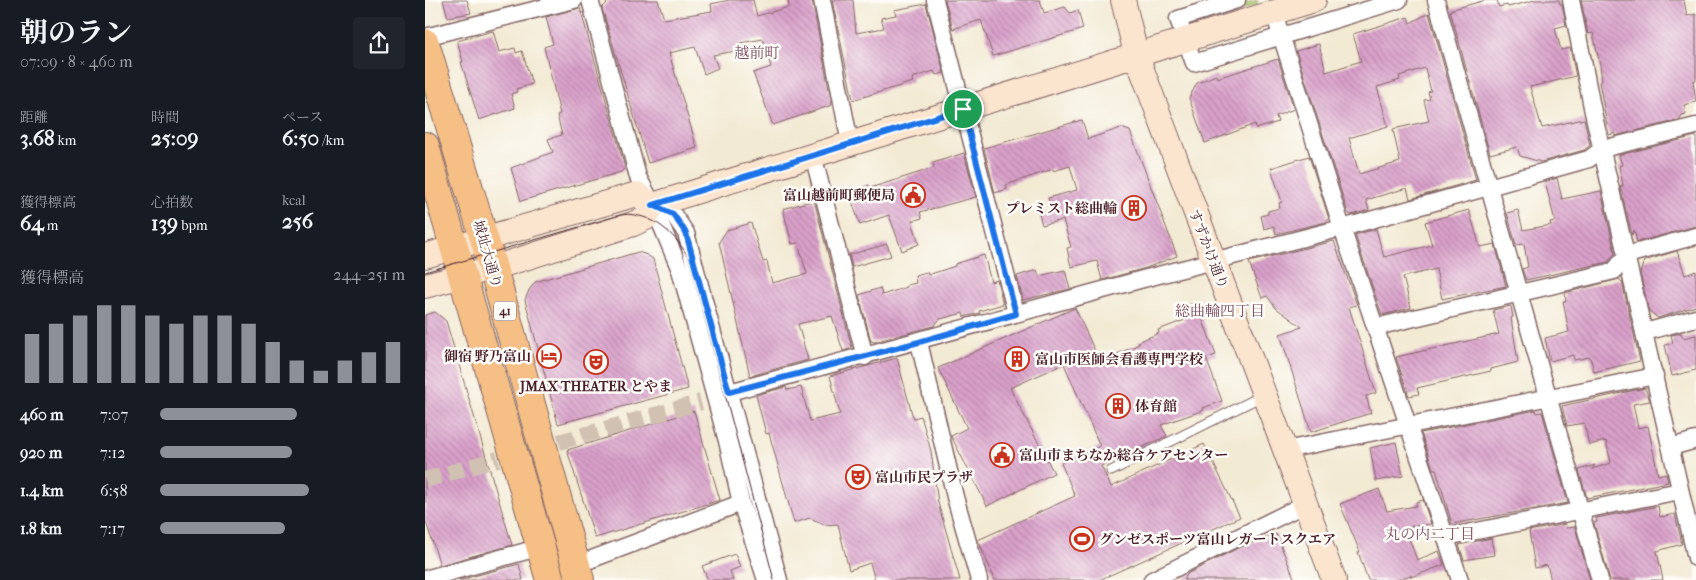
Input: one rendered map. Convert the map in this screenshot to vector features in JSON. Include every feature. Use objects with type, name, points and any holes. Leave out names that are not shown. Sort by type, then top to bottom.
[{"type":"highway","name":"城址大通り","points":[[425,44],[493,268],[578,572]]},
{"type":"highway","name":"41","points":[[425,146],[550,580]]},
{"type":"street","points":[[425,37],[574,0]]},
{"type":"street","points":[[590,0],[638,177],[653,205],[680,270],[722,394],[779,580]]},
{"type":"street","points":[[822,0],[850,143]]},
{"type":"street","points":[[935,0],[1016,314]]},
{"type":"street","name":"すずかけ通り","points":[[1123,0],[1136,54],[1213,262],[1265,394],[1333,580]]},
{"type":"street","points":[[1237,0],[1178,19],[1184,40],[1194,63],[1281,36],[1351,6],[1399,0]]},
{"type":"street","points":[[425,286],[493,268],[633,224],[646,218],[653,205],[1314,0]]},
{"type":"street","points":[[1437,0],[1600,580]]},
{"type":"street","points":[[1571,0],[1602,149],[1680,491],[1692,520],[1696,558]]},
{"type":"street","points":[[1274,13],[1342,228],[1460,580]]},
{"type":"street","points":[[722,394],[1342,228],[1589,160],[1602,149],[1696,126]]},
{"type":"street","points":[[813,154],[865,357]]},
{"type":"street","points":[[425,256],[637,194],[653,205]]},
{"type":"street","points":[[1376,327],[1614,270],[1627,255],[1696,236]]},
{"type":"street","points":[[1645,332],[1696,318]]},
{"type":"street","points":[[919,342],[955,498],[979,580]]},
{"type":"street","points":[[1285,450],[1655,376]]},
{"type":"street","points":[[722,394],[741,503],[766,580]]},
{"type":"street","points":[[1671,447],[1696,440]]},
{"type":"street","points":[[1447,537],[1680,491]]},
{"type":"street","points":[[578,572],[741,503]]},
{"type":"street","points":[[1152,580],[1173,575],[1305,504]]},
{"type":"street","points":[[426,576],[541,547]]},
{"type":"lane","points":[[1111,470],[1265,394]]},
{"type":"green space","points":[[1257,0],[1258,5],[1196,22],[1197,18]]},
{"type":"building","points":[[443,0],[467,0],[471,13],[448,17]]},
{"type":"building","points":[[610,0],[658,0],[664,19],[712,11],[711,4],[729,0],[753,0],[757,16],[789,7],[788,0],[812,0],[832,105],[773,125],[753,73],[771,67],[763,39],[740,43],[741,50],[713,55],[718,68],[704,74],[695,47],[669,53],[697,148],[648,163],[602,8]]},
{"type":"building","points":[[832,0],[853,0],[856,33],[884,28],[881,18],[896,15],[894,10],[926,4],[944,73],[936,75],[934,71],[912,78],[913,82],[853,100]]},
{"type":"building","points":[[945,0],[1040,0],[1044,13],[1065,7],[1070,13],[1078,10],[1083,29],[993,56],[981,20],[953,29]]},
{"type":"building","points":[[1486,0],[1497,0],[1499,7],[1507,5],[1508,7],[1535,0],[1559,0],[1560,4],[1562,4],[1566,25],[1555,28],[1561,50],[1570,48],[1576,76],[1530,87],[1542,128],[1584,119],[1590,145],[1584,150],[1541,162],[1520,156],[1517,147],[1490,154],[1450,10]]},
{"type":"building","points":[[1581,0],[1684,0],[1687,16],[1696,14],[1696,80],[1693,81],[1696,102],[1684,105],[1686,114],[1682,115],[1679,120],[1615,136],[1615,133],[1609,135],[1599,82],[1602,81],[1600,65],[1593,33],[1588,34]]},
{"type":"building","points":[[580,8],[625,168],[621,172],[521,201],[511,168],[553,152],[548,139],[562,135],[557,115],[560,114],[544,47],[553,44],[546,17]]},
{"type":"building","points":[[1429,13],[1476,180],[1410,199],[1407,188],[1366,200],[1369,210],[1351,215],[1348,213],[1296,51],[1319,44],[1326,72],[1361,61],[1353,34],[1408,17],[1410,23]],"holes":[[[1425,68],[1431,91],[1428,92],[1430,99],[1424,100],[1429,121],[1393,129],[1400,162],[1359,174],[1349,138],[1388,126],[1377,87],[1400,80],[1399,76]]]},
{"type":"building","points":[[493,31],[499,52],[515,48],[516,53],[522,51],[532,84],[516,89],[517,92],[511,94],[515,108],[479,120],[461,62],[463,62],[457,41]]},
{"type":"building","points":[[1278,59],[1294,109],[1276,116],[1278,122],[1256,129],[1255,124],[1205,143],[1189,98],[1197,83],[1216,75],[1217,78]]},
{"type":"building","points":[[1082,120],[1088,139],[1121,128],[1130,131],[1177,256],[1146,268],[1102,280],[1097,261],[1071,267],[1067,248],[1071,247],[1063,220],[1042,225],[1039,214],[1052,211],[1048,198],[1077,190],[1070,166],[1053,171],[1053,169],[1006,185],[1007,189],[995,193],[984,148]]},
{"type":"building","points":[[1696,136],[1696,226],[1637,242],[1634,230],[1632,235],[1620,186],[1623,186],[1619,166],[1622,165],[1619,155]]},
{"type":"building","points":[[964,153],[976,197],[920,212],[922,218],[912,221],[919,244],[902,251],[889,215],[860,225],[849,192],[869,185],[870,188],[934,168],[933,163]]},
{"type":"building","points":[[1309,156],[1329,219],[1326,222],[1276,234],[1274,226],[1264,229],[1261,216],[1268,214],[1268,211],[1280,208],[1279,203],[1282,202],[1271,168]]},
{"type":"building","points":[[1557,178],[1562,199],[1601,191],[1615,253],[1608,262],[1526,280],[1522,269],[1528,267],[1524,244],[1516,245],[1507,213],[1518,210],[1523,230],[1551,225],[1550,222],[1555,221],[1545,182]]},
{"type":"building","points":[[814,200],[852,348],[843,351],[832,316],[798,324],[808,360],[750,376],[719,242],[727,230],[751,223],[763,262],[767,261],[772,283],[807,274],[798,243],[792,244],[783,209]]},
{"type":"building","points":[[1469,210],[1480,247],[1495,244],[1506,286],[1442,299],[1436,269],[1403,277],[1411,308],[1382,315],[1355,235],[1376,229],[1384,257],[1432,245],[1425,222]]},
{"type":"building","points":[[1334,241],[1357,305],[1349,307],[1376,393],[1366,396],[1371,413],[1311,432],[1280,334],[1302,327],[1276,308],[1267,296],[1262,298],[1249,262]]},
{"type":"building","points":[[887,244],[891,256],[852,267],[849,255]]},
{"type":"building","points":[[1677,251],[1685,275],[1696,271],[1696,306],[1658,318],[1649,311],[1640,273],[1644,261]]},
{"type":"building","points":[[638,252],[653,259],[688,389],[558,424],[525,300],[529,290],[535,282]]},
{"type":"building","points":[[984,255],[991,282],[997,280],[1003,304],[964,317],[963,313],[940,319],[934,326],[874,342],[871,341],[859,295],[880,288],[882,295],[907,287],[907,285],[916,283],[915,275],[927,272],[928,275]]},
{"type":"building","points":[[1037,270],[1039,276],[1065,270],[1070,289],[1023,300],[1017,276]]},
{"type":"building","points":[[1619,279],[1622,282],[1640,361],[1594,372],[1590,357],[1574,360],[1573,355],[1550,361],[1545,338],[1569,332],[1563,301],[1566,301],[1565,293]]},
{"type":"building","points":[[1196,302],[1216,355],[1206,358],[1222,401],[1203,408],[1204,410],[1161,425],[1167,436],[1101,466],[1111,487],[1204,444],[1240,517],[1099,580],[995,580],[978,540],[1075,496],[1061,463],[1100,446],[1064,364],[1010,388],[1054,473],[987,506],[951,436],[967,428],[938,368],[1075,308],[1100,362],[1159,333],[1158,330],[1185,320],[1180,309]]},
{"type":"building","points":[[1511,306],[1518,362],[1491,369],[1491,371],[1417,388],[1419,394],[1409,396],[1396,357],[1499,334],[1493,310]]},
{"type":"building","points":[[435,312],[446,321],[512,545],[440,565],[425,519],[425,315]]},
{"type":"building","points":[[1681,333],[1683,338],[1696,335],[1696,370],[1672,376],[1665,345],[1673,343],[1671,335]]},
{"type":"building","name":"富山市民プラザ","points":[[897,358],[912,414],[914,418],[921,416],[931,451],[938,503],[960,580],[875,580],[870,563],[849,570],[838,524],[826,525],[810,518],[794,523],[769,433],[766,434],[756,395],[786,387],[787,390],[801,387],[810,421],[840,414],[830,376]]},
{"type":"building","points":[[1645,388],[1650,401],[1633,404],[1638,428],[1648,426],[1658,475],[1666,473],[1668,482],[1587,498],[1579,470],[1595,465],[1592,469],[1611,463],[1606,441],[1589,445],[1584,423],[1567,426],[1562,406]]},
{"type":"building","points":[[1536,410],[1537,413],[1542,412],[1568,503],[1452,524],[1436,469],[1433,469],[1421,433]]},
{"type":"building","points":[[694,411],[720,500],[595,538],[567,450]]},
{"type":"building","points":[[1396,442],[1403,476],[1376,481],[1370,448]]},
{"type":"building","points":[[1379,489],[1387,511],[1416,506],[1416,502],[1423,500],[1431,524],[1411,526],[1413,532],[1407,533],[1417,560],[1439,551],[1444,565],[1411,577],[1411,575],[1396,580],[1368,580],[1358,552],[1360,552],[1340,504]]},
{"type":"building","points":[[1658,506],[1660,517],[1675,514],[1682,544],[1657,551],[1663,580],[1610,580],[1594,523],[1597,522],[1596,518]]},
{"type":"building","points":[[1565,524],[1566,528],[1575,527],[1590,580],[1551,580],[1547,565],[1535,568],[1529,531]]},
{"type":"building","points":[[1276,534],[1295,580],[1184,580],[1187,574],[1238,548]]},
{"type":"building","points":[[1491,538],[1494,555],[1464,560],[1459,545]]},
{"type":"building","points":[[735,554],[740,567],[730,571],[733,580],[708,580],[702,566]]},
{"type":"building","points":[[519,564],[523,580],[459,580]]},
{"type":"tunnel","points":[[559,442],[701,402]]},
{"type":"tunnel","points":[[425,480],[498,459]]},
{"type":"tram line","points":[[425,272],[622,215],[631,214],[651,220],[673,236],[689,258],[774,580]]},
{"type":"place","name":"富山越前町郵便局","points":[[913,195]]},
{"type":"place","name":"プレミスト総曲輪","points":[[1134,208]]},
{"type":"place","name":"御宿 野乃富山","points":[[549,356]]},
{"type":"place","name":"富山市医師会看護専門学校","points":[[1017,359]]},
{"type":"place","name":"JMAX THEATER とやま","points":[[596,362]]},
{"type":"place","name":"体育館","points":[[1118,406]]},
{"type":"place","name":"富山市まちなか総合ケアセンター","points":[[1002,455]]},
{"type":"place","name":"富山市民プラザ","points":[[858,477]]},
{"type":"place","name":"グンゼスポーツ富山レガートスクエア","points":[[1082,539]]},
{"type":"district","name":"越前町","points":[[757,53]]},
{"type":"district","name":"総曲輪四丁目","points":[[1220,311]]},
{"type":"district","name":"丸の内二丁目","points":[[1430,534]]},
{"type":"route","points":[[963,109],[970,142],[997,234],[1016,314],[865,357],[729,392],[686,233],[673,214],[653,205],[963,109]]}]
